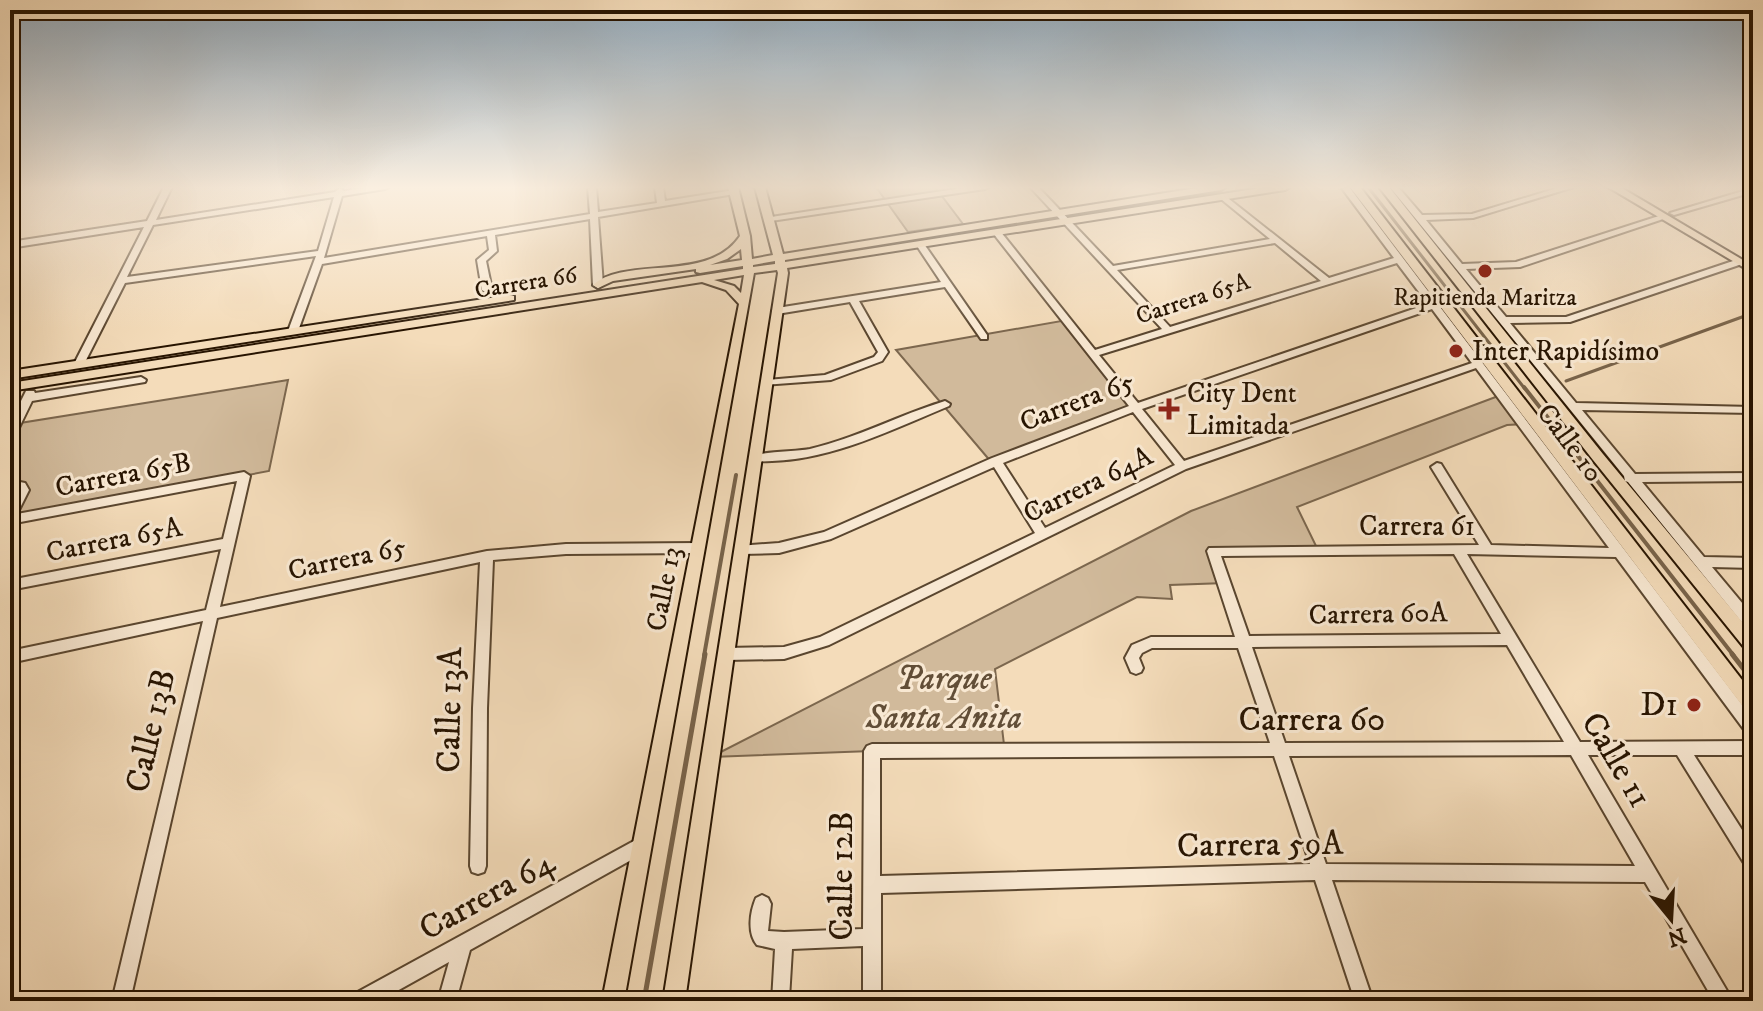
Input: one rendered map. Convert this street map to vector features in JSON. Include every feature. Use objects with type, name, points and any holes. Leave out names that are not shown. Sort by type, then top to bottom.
[{"type":"main road","points":[[674,1001],[777,311],[780,262],[774,234]]},
{"type":"main road","name":"Carrera 66","points":[[10,387],[293,331],[440,314],[598,285],[748,267],[938,234]]},
{"type":"main road","name":"Carrera 66","points":[[780,262],[921,246],[990,234]]},
{"type":"main road","name":"Calle 10","points":[[1385,234],[1484,366],[1753,707]]},
{"type":"main road","name":"Calle 10","points":[[1426,234],[1652,515],[1753,646]]},
{"type":"main road","points":[[1705,234],[1749,258],[1753,270]]},
{"type":"main road","points":[[598,285],[610,278],[711,263],[735,250],[745,236]]},
{"type":"main road","name":"Calle 13","points":[[613,1001],[744,303],[748,267],[745,236]]},
{"type":"main road","name":"Carrera 66","points":[[10,375],[79,364],[174,355],[690,280],[748,267]]},
{"type":"main road","points":[[690,280],[726,286],[744,303]]},
{"type":"street","points":[[10,245],[81,234]]},
{"type":"street","points":[[79,364],[143,234]]},
{"type":"street","points":[[293,331],[327,234]]},
{"type":"street","points":[[123,280],[320,258],[490,234]]},
{"type":"street","points":[[487,290],[481,260],[493,251],[491,234]]},
{"type":"street","points":[[595,234],[598,285]]},
{"type":"street","points":[[998,234],[1182,466]]},
{"type":"street","points":[[1078,234],[1168,330]]},
{"type":"street","points":[[1271,234],[1326,280]]},
{"type":"street","name":"Calle 10","points":[[1383,234],[1753,730]]},
{"type":"street","name":"Calle 10","points":[[1431,234],[1445,256],[1460,267],[1502,320],[1553,391],[1572,406],[1629,478],[1652,515],[1700,562],[1753,626]]},
{"type":"street","points":[[1460,267],[1517,265],[1611,234]]},
{"type":"street","points":[[1110,269],[1278,240]]},
{"type":"street","points":[[921,246],[984,337]]},
{"type":"street","name":"Carrera 65A","points":[[1094,353],[1326,280],[1396,251]]},
{"type":"street","points":[[1502,320],[1567,320],[1749,258]]},
{"type":"street","points":[[777,311],[947,284]]},
{"type":"street","points":[[767,383],[816,380],[878,359],[883,352],[854,301]]},
{"type":"street","name":"Carrera 65","points":[[742,549],[779,548],[827,536],[996,461],[1136,407],[1434,305]]},
{"type":"street","name":"Carrera 64A","points":[[726,654],[784,653],[824,641],[1182,466],[1484,366]]},
{"type":"street","points":[[27,398],[141,380]]},
{"type":"street","points":[[10,434],[35,383]]},
{"type":"street","points":[[755,458],[788,458],[821,452],[945,404]]},
{"type":"street","points":[[1572,406],[1753,410]]},
{"type":"street","points":[[996,461],[1042,534]]},
{"type":"street","points":[[1437,467],[1488,550]]},
{"type":"street","name":"Carrera 65B","points":[[10,519],[244,476]]},
{"type":"street","name":"Calle 13B","points":[[121,1001],[244,476]]},
{"type":"street","points":[[1629,478],[1753,477]]},
{"type":"street","points":[[10,484],[21,486],[23,490],[10,519]]},
{"type":"street","name":"Carrera 65A","points":[[10,585],[227,543]]},
{"type":"street","name":"Carrera 65","points":[[10,657],[487,556],[566,549],[698,548]]},
{"type":"street","name":"Carrera 61","points":[[1245,642],[1213,551],[1458,549],[1622,553]]},
{"type":"street","name":"Calle 11","points":[[1458,549],[1724,1001]]},
{"type":"street","name":"Calle 13A","points":[[478,866],[480,708],[487,556]]},
{"type":"street","points":[[1700,562],[1753,563]]},
{"type":"street","name":"Carrera 60A","points":[[1136,668],[1132,658],[1137,649],[1151,643],[1511,639]]},
{"type":"street","points":[[1245,642],[1364,1001]]},
{"type":"street","points":[[1681,748],[1753,862]]},
{"type":"street","name":"Carrera 60","points":[[872,751],[1753,748]]},
{"type":"street","name":"Calle 12B","points":[[872,751],[872,1001]]},
{"type":"street","name":"Carrera 64","points":[[361,1001],[643,844]]},
{"type":"street","name":"Carrera 59A","points":[[872,885],[1321,872],[1649,874]]},
{"type":"street","points":[[762,904],[759,935],[763,939],[872,937]]},
{"type":"street","points":[[780,999],[784,941]]},
{"type":"street","points":[[447,1001],[463,944]]},
{"type":"green space","points":[[1067,320],[1136,407],[992,463],[896,350]]},
{"type":"green space","points":[[288,380],[269,471],[10,520],[23,490],[10,484],[10,434],[14,424]]},
{"type":"green space","name":"Parque Santa Anita","points":[[1501,395],[1524,424],[1507,425],[1297,507],[1318,550],[1214,551],[1225,583],[1170,585],[1172,599],[1137,597],[995,669],[1005,753],[872,751],[711,757],[1191,511]]},
{"type":"waterway","points":[[1405,234],[1525,389]]},
{"type":"waterway","points":[[1566,381],[1753,313]]},
{"type":"waterway","points":[[1524,387],[1734,656]]},
{"type":"waterway","points":[[704,656],[736,475]]},
{"type":"waterway","points":[[644,1001],[705,654]]},
{"type":"waterway","points":[[1732,654],[1753,681]]},
{"type":"place","name":"Rapitienda Maritza","points":[[1485,271]]},
{"type":"place","name":"Inter Rapidísimo","points":[[1456,351]]},
{"type":"place","name":"City Dent Limitada","points":[[1169,409]]},
{"type":"place","name":"D1","points":[[1694,705]]}]
